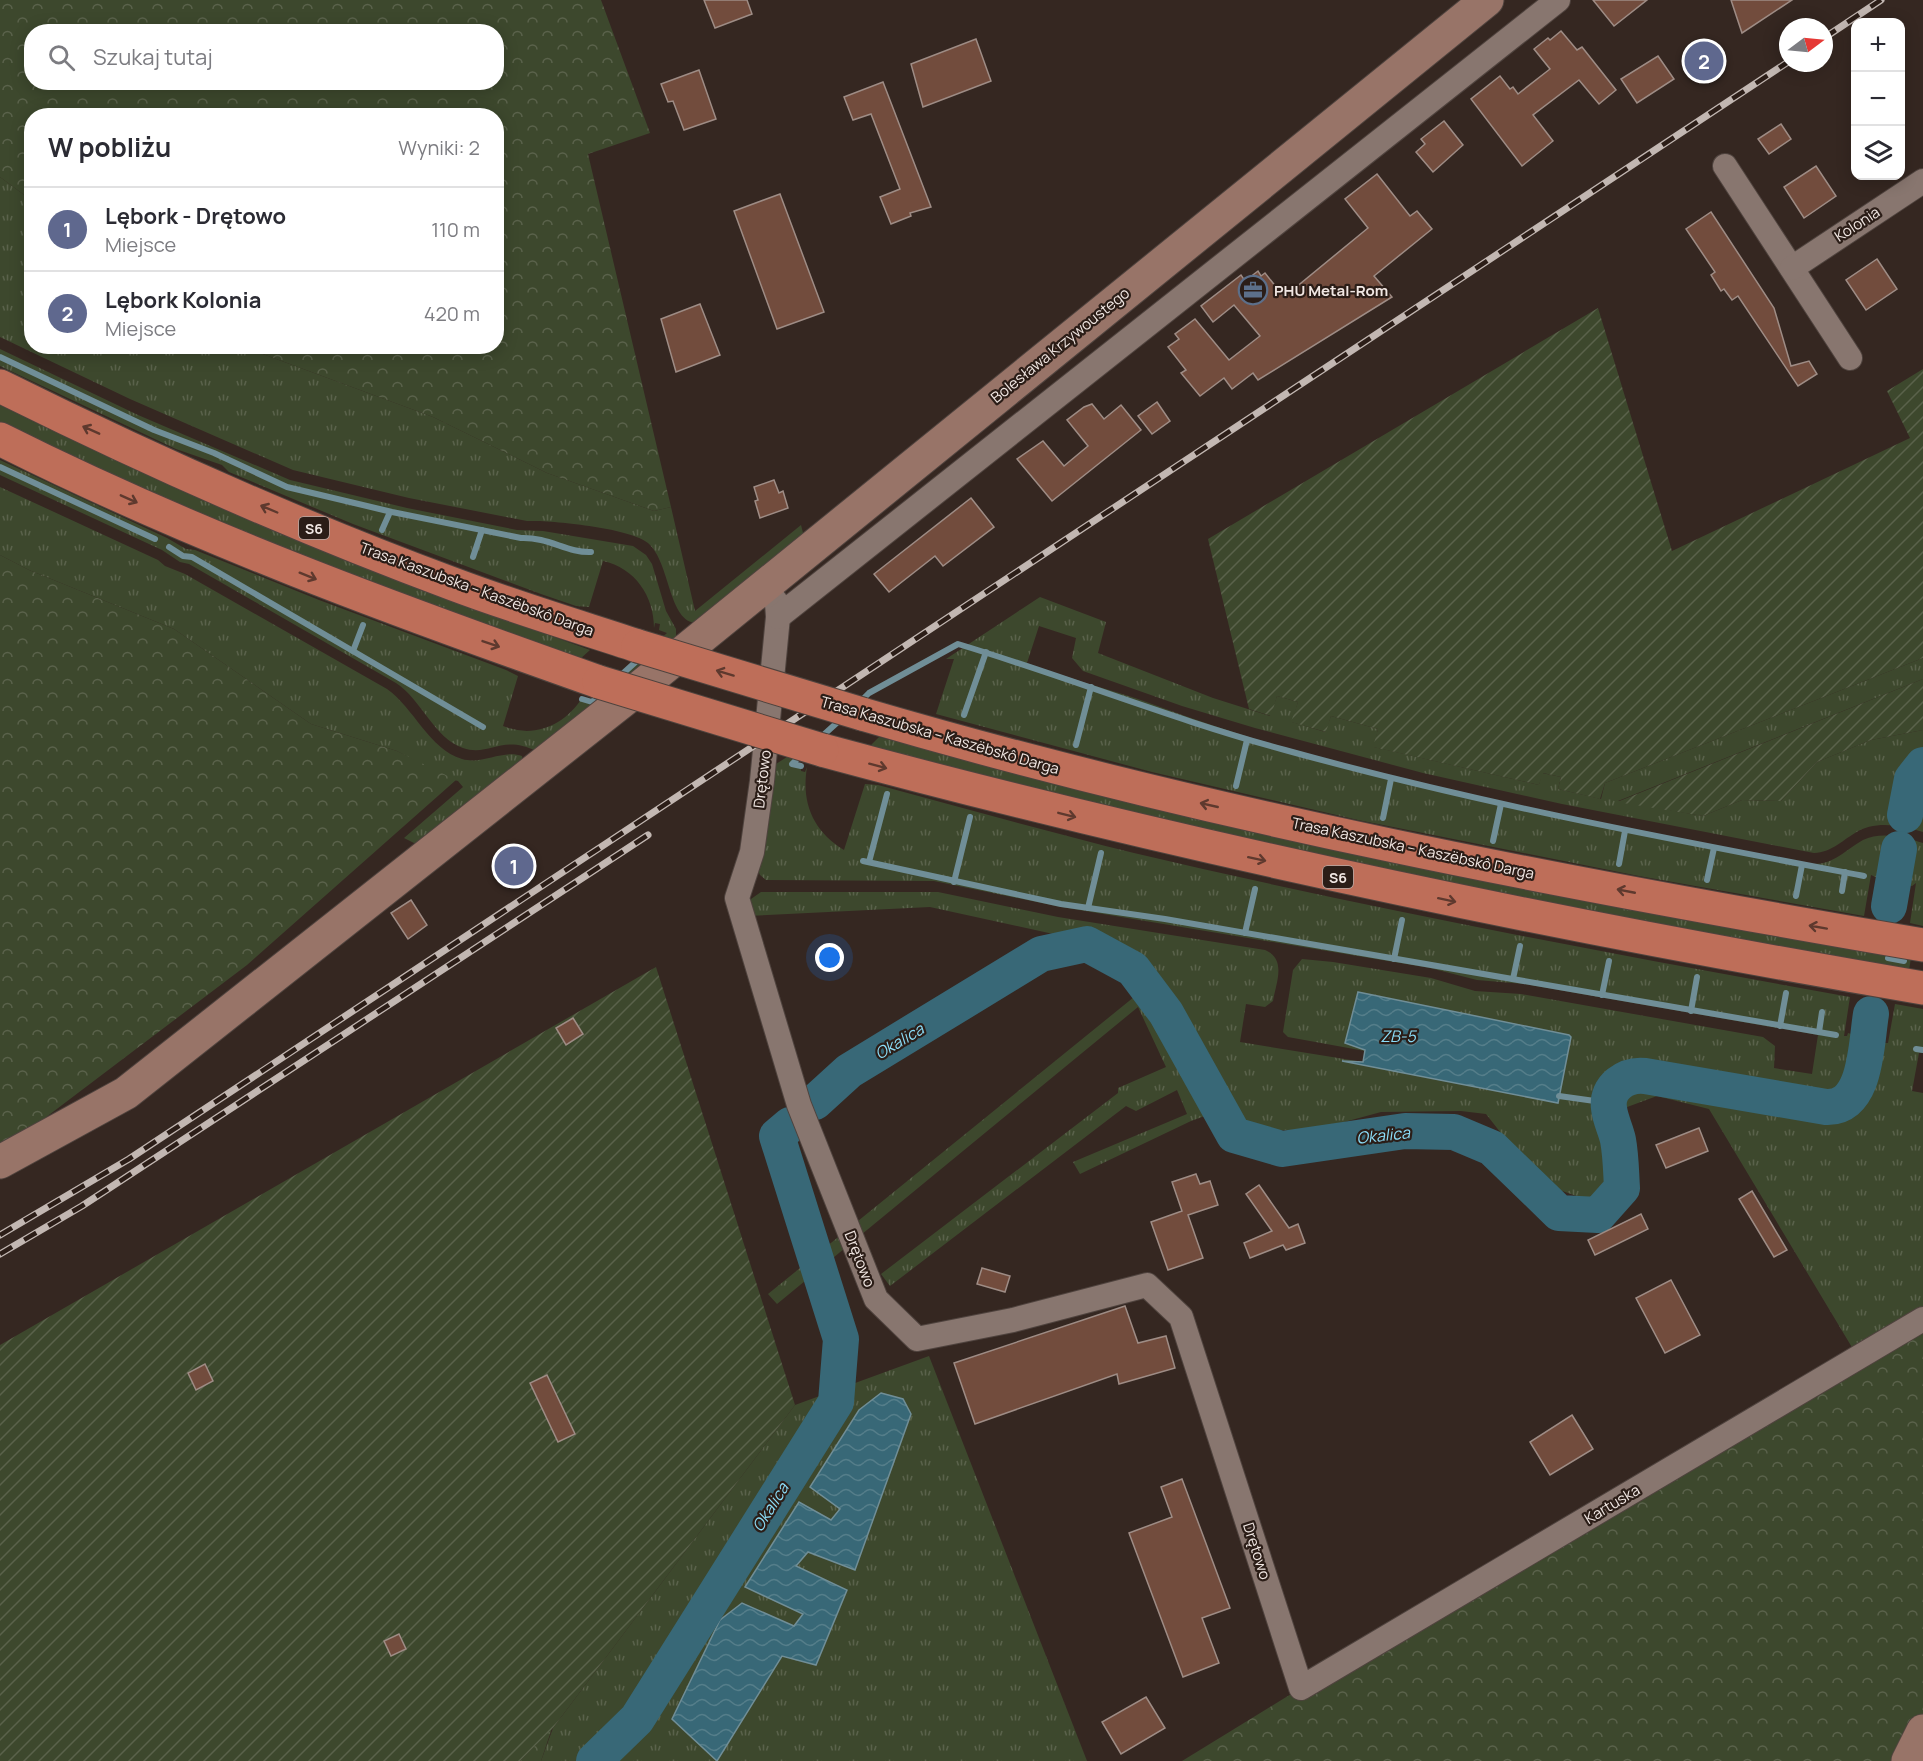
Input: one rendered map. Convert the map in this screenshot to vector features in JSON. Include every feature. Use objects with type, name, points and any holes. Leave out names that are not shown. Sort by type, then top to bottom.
[{"type":"highway","name":"Trasa Kaszubska – Kaszëbskô Darga","points":[[0,386],[199,479],[328,535],[454,584],[638,646],[862,714],[1045,766],[1348,836],[1499,867],[1897,941]]},
{"type":"highway","name":"S6","points":[[0,439],[188,526],[311,577],[439,626],[599,682],[822,750],[1033,806],[1339,877],[1491,909],[1923,988]]},
{"type":"main road","name":"Bolesława Krzywoustego","points":[[0,1162],[126,1093],[634,692],[1487,0]]},
{"type":"main road","points":[[1908,1761],[1923,1731]]},
{"type":"street","points":[[778,617],[1558,0]]},
{"type":"street","points":[[1725,166],[1850,358]]},
{"type":"street","name":"Kolonia","points":[[1792,268],[1923,181]]},
{"type":"street","points":[[1210,224],[1235,255]]},
{"type":"street","name":"Drętowo","points":[[764,586],[777,603],[778,617],[762,781],[752,852],[737,898],[800,1105],[876,1299],[917,1339],[1013,1320],[1147,1285],[1181,1317],[1301,1688]]},
{"type":"street","name":"Kartuska","points":[[1301,1688],[1923,1319]]},
{"type":"green space","points":[[0,0],[601,0],[650,133],[588,154],[671,507],[654,511],[547,473],[433,417],[263,354],[504,354],[504,108],[24,108],[24,195],[0,177]]},
{"type":"green space","points":[[0,177],[24,195],[24,348],[0,337]]},
{"type":"green space","points":[[1598,308],[1672,551],[1910,438],[1887,391],[1923,369],[1923,658],[1605,783],[1600,799],[1558,789],[1561,777],[1543,773],[1539,785],[1373,747],[1378,729],[1331,716],[1326,732],[1291,722],[1298,702],[1277,696],[1271,716],[1249,709],[1208,539]]},
{"type":"green space","points":[[0,349],[138,415],[290,480],[407,508],[517,530],[543,531],[633,546],[646,555],[652,564],[666,611],[676,629],[676,638],[536,751],[514,745],[481,750],[463,748],[444,736],[413,698],[396,683],[189,564],[180,562],[162,550],[0,475],[0,460],[186,549],[195,550],[518,676],[503,726],[515,730],[537,730],[548,727],[567,716],[582,698],[592,701],[667,633],[659,630],[660,624],[655,623],[654,628],[651,605],[633,577],[624,570],[603,561],[589,607],[576,606],[541,594],[353,524],[229,472],[222,465],[176,449],[0,366]]},
{"type":"green space","points":[[36,354],[263,354],[433,417],[547,473],[654,511],[671,507],[695,611],[801,525],[803,533],[799,545],[698,623],[688,621],[681,614],[656,552],[648,543],[639,538],[608,529],[527,521],[409,498],[293,470],[130,399]]},
{"type":"green space","points":[[0,403],[480,610],[590,650],[580,659],[476,623],[193,512],[0,423]]},
{"type":"green space","points":[[0,487],[185,574],[387,689],[397,697],[440,747],[450,754],[462,759],[478,760],[515,754],[522,756],[523,762],[416,844],[404,838],[463,787],[458,781],[447,778],[397,751],[311,724],[174,629],[29,570],[0,555]]},
{"type":"green space","points":[[0,555],[29,570],[174,629],[311,724],[397,751],[456,780],[247,965],[0,1152]]},
{"type":"green space","points":[[1040,597],[1106,622],[1098,653],[1213,698],[1270,716],[1277,696],[1298,702],[1292,722],[1325,732],[1331,716],[1378,729],[1374,747],[1539,785],[1542,773],[1561,777],[1558,789],[1601,799],[1605,783],[1923,658],[1923,679],[1618,801],[1703,816],[1742,800],[1781,801],[1817,762],[1871,740],[1923,730],[1923,832],[1906,827],[1871,826],[1855,833],[1831,849],[1814,853],[1562,804],[1423,773],[1255,728],[1182,706],[1083,671],[1072,658],[1076,638],[1039,626],[1027,663],[1201,722],[1302,753],[1508,803],[1717,848],[1813,864],[1828,862],[1870,837],[1893,836],[1923,843],[1923,926],[1910,923],[1916,883],[1912,886],[1902,884],[1898,904],[1889,906],[1881,901],[1885,881],[1871,875],[1864,916],[1639,876],[1358,820],[1152,772],[936,714],[954,659],[946,659]]},
{"type":"green space","points":[[1923,679],[1923,730],[1871,740],[1817,762],[1781,801],[1742,800],[1703,816],[1617,802]]},
{"type":"green space","points":[[833,728],[794,763],[801,766],[801,771],[805,772],[807,767],[808,804],[817,825],[824,834],[844,850],[865,784],[878,785],[1134,853],[1223,874],[1402,912],[1850,997],[1844,1036],[1848,1033],[1858,1036],[1861,1017],[1871,1014],[1878,1019],[1875,1039],[1885,1040],[1885,1043],[1888,1043],[1895,1004],[1923,1009],[1923,1053],[1919,1053],[1912,1091],[1923,1093],[1923,1307],[1853,1349],[1709,1109],[1657,1096],[1619,1110],[1619,1123],[1609,1123],[1610,1150],[1606,1195],[1582,1198],[1540,1183],[1486,1114],[1461,1111],[1381,1112],[1311,1131],[1250,1129],[1224,1109],[1191,1121],[1080,1174],[1073,1162],[1187,1114],[1177,1090],[1136,1111],[1126,1106],[890,1286],[881,1274],[1118,1093],[1118,1088],[1166,1067],[1138,1007],[777,1304],[768,1294],[1134,997],[1127,984],[1142,979],[1133,972],[1093,964],[1076,939],[930,907],[747,916],[751,899],[761,892],[938,892],[1058,917],[1265,950],[1272,954],[1278,965],[1278,979],[1273,1001],[1265,1007],[1246,1004],[1240,1042],[1363,1062],[1365,1051],[1288,1037],[1283,1032],[1293,970],[1302,959],[1431,978],[1475,991],[1521,994],[1763,1037],[1775,1046],[1774,1068],[1812,1074],[1818,1035],[1524,984],[1477,980],[1430,968],[1061,907],[934,881],[766,880],[757,868],[768,769]]},
{"type":"green space","points":[[879,737],[1128,802],[1911,958],[1909,970],[1708,935],[1271,847],[869,747]]},
{"type":"green space","points":[[656,967],[795,1405],[553,1728],[520,1761],[0,1761],[0,1345]]},
{"type":"green space","points":[[1923,1307],[1923,1761],[1182,1761],[1853,1349]]},
{"type":"green space","points":[[929,1356],[1087,1761],[541,1761],[553,1728],[795,1405]]},
{"type":"green space","points":[[552,1728],[541,1761],[520,1761]]},
{"type":"water","name":"ZB-5","points":[[1358,992],[1569,1035],[1571,1037],[1558,1103],[1342,1061],[1363,1062],[1365,1050],[1345,1043]]},
{"type":"water","points":[[881,1393],[903,1399],[911,1414],[855,1570],[808,1552],[796,1566],[847,1590],[816,1665],[782,1656],[717,1761],[672,1719],[720,1620],[742,1603],[794,1626],[803,1614],[745,1587],[799,1502],[831,1520],[840,1509],[810,1487],[859,1410]]},
{"type":"building","points":[[704,0],[747,0],[752,14],[715,28]]},
{"type":"building","points":[[1593,0],[1647,0],[1614,26]]},
{"type":"building","points":[[1731,0],[1792,0],[1742,33]]},
{"type":"building","points":[[1561,31],[1577,50],[1582,47],[1616,90],[1599,104],[1579,80],[1533,115],[1553,141],[1522,166],[1471,99],[1500,76],[1510,89],[1513,87],[1518,94],[1550,69],[1534,49]]},
{"type":"building","points":[[976,39],[991,81],[923,107],[911,64]]},
{"type":"building","points":[[1710,51],[1715,66],[1698,72],[1693,57]]},
{"type":"building","points":[[1658,56],[1674,79],[1637,103],[1621,79]]},
{"type":"building","points":[[699,70],[716,119],[684,130],[673,101],[668,102],[661,84]]},
{"type":"building","points":[[883,82],[931,207],[910,213],[911,216],[891,224],[880,197],[900,189],[871,114],[853,120],[844,97]]},
{"type":"building","points":[[1444,121],[1463,145],[1433,172],[1416,152],[1425,144],[1421,139]]},
{"type":"building","points":[[1781,124],[1791,139],[1769,154],[1758,139]]},
{"type":"building","points":[[1816,166],[1836,196],[1804,218],[1784,187]]},
{"type":"building","points":[[1377,174],[1410,216],[1417,211],[1432,229],[1374,276],[1392,297],[1258,380],[1253,373],[1232,389],[1224,378],[1200,396],[1181,373],[1186,370],[1168,347],[1179,339],[1175,334],[1195,319],[1229,360],[1260,336],[1234,305],[1213,322],[1201,306],[1241,275],[1245,281],[1258,271],[1261,276],[1265,273],[1284,297],[1368,228],[1345,199]]},
{"type":"building","points":[[780,194],[824,312],[777,329],[734,211]]},
{"type":"building","points":[[1711,212],[1774,308],[1791,366],[1809,361],[1817,374],[1798,386],[1738,296],[1732,300],[1724,289],[1721,291],[1711,275],[1715,272],[1686,229]]},
{"type":"building","points":[[1877,259],[1897,289],[1866,310],[1846,280]]},
{"type":"building","points":[[700,304],[720,355],[676,372],[661,319]]},
{"type":"building","points":[[1157,402],[1170,421],[1152,434],[1138,416]]},
{"type":"building","points":[[1092,404],[1104,419],[1121,405],[1141,430],[1052,501],[1017,459],[1043,441],[1064,466],[1088,446],[1067,420]]},
{"type":"building","points":[[774,480],[779,493],[783,491],[788,508],[760,518],[754,487]]},
{"type":"building","points":[[971,498],[994,527],[943,566],[935,556],[889,592],[874,574]]},
{"type":"building","points":[[519,855],[527,868],[512,878],[503,865]]},
{"type":"building","points":[[411,900],[427,925],[408,939],[391,913]]},
{"type":"building","points":[[573,1018],[583,1034],[566,1045],[556,1028]]},
{"type":"building","points":[[1699,1128],[1708,1151],[1666,1168],[1656,1145]]},
{"type":"building","points":[[1196,1174],[1200,1184],[1210,1181],[1218,1205],[1188,1215],[1203,1258],[1168,1270],[1151,1222],[1182,1211],[1172,1182]]},
{"type":"building","points":[[1259,1185],[1289,1228],[1298,1224],[1305,1243],[1286,1250],[1283,1245],[1250,1258],[1244,1243],[1272,1231],[1246,1194]]},
{"type":"building","points":[[1752,1191],[1787,1250],[1774,1257],[1739,1199]]},
{"type":"building","points":[[1641,1214],[1648,1229],[1595,1255],[1588,1240]]},
{"type":"building","points":[[982,1268],[1010,1276],[1005,1292],[977,1284]]},
{"type":"building","points":[[1671,1280],[1700,1335],[1665,1353],[1636,1298]]},
{"type":"building","points":[[1125,1306],[1138,1343],[1166,1336],[1175,1368],[1119,1384],[1117,1374],[975,1424],[954,1363]]},
{"type":"building","points":[[205,1364],[213,1381],[196,1390],[188,1373]]},
{"type":"building","points":[[547,1375],[575,1434],[558,1442],[530,1383]]},
{"type":"building","points":[[1572,1415],[1593,1449],[1550,1475],[1530,1442]]},
{"type":"building","points":[[1182,1479],[1230,1608],[1202,1618],[1219,1663],[1183,1677],[1129,1533],[1172,1517],[1161,1487]]},
{"type":"building","points":[[399,1634],[406,1649],[391,1656],[384,1641]]},
{"type":"building","points":[[1146,1697],[1165,1728],[1121,1754],[1102,1722]]},
{"type":"waterway","points":[[0,357],[154,430],[214,453],[287,487],[392,512],[521,538],[531,538],[582,552],[591,552]]},
{"type":"waterway","points":[[0,467],[155,539]]},
{"type":"waterway","points":[[382,530],[390,512]]},
{"type":"waterway","points":[[473,557],[482,530]]},
{"type":"waterway","points":[[169,547],[183,556],[192,557],[483,727]]},
{"type":"waterway","points":[[353,651],[363,625]]},
{"type":"waterway","points":[[859,703],[869,693],[958,644],[1244,738],[1357,769],[1573,819],[1864,876]]},
{"type":"waterway","points":[[964,715],[986,652]]},
{"type":"waterway","points":[[619,677],[640,658]]},
{"type":"waterway","points":[[1076,745],[1091,687]]},
{"type":"waterway","points":[[582,699],[592,702],[600,694]]},
{"type":"waterway","points":[[819,739],[840,720]]},
{"type":"waterway","points":[[1236,786],[1247,740]]},
{"type":"waterway","points":[[801,766],[792,764],[802,754]]},
{"type":"waterway","name":"Okalica","points":[[1905,815],[1912,779],[1923,765]]},
{"type":"waterway","points":[[1383,818],[1391,779]]},
{"type":"waterway","points":[[869,862],[887,794]]},
{"type":"waterway","points":[[1493,841],[1501,804]]},
{"type":"waterway","points":[[954,882],[970,817]]},
{"type":"waterway","points":[[1619,864],[1625,831]]},
{"type":"waterway","points":[[1707,880],[1714,848]]},
{"type":"waterway","name":"Okalica","points":[[1889,906],[1899,849]]},
{"type":"waterway","points":[[1088,908],[1101,853]]},
{"type":"waterway","points":[[863,861],[1061,904],[1165,919],[1836,1035]]},
{"type":"waterway","points":[[1796,896],[1802,865]]},
{"type":"waterway","points":[[1842,891],[1845,872]]},
{"type":"waterway","points":[[1245,933],[1255,889]]},
{"type":"waterway","points":[[1394,959],[1402,920]]},
{"type":"waterway","name":"Okalica","points":[[815,1102],[849,1071],[1041,954],[1087,944],[1133,969],[1166,1013],[1234,1135],[1282,1149],[1405,1131],[1454,1132],[1492,1148],[1559,1213],[1598,1215],[1622,1188],[1619,1146],[1609,1108],[1611,1094],[1619,1083],[1631,1077],[1645,1076],[1826,1107],[1840,1105],[1850,1097],[1862,1072],[1871,1014]]},
{"type":"waterway","points":[[1513,979],[1520,946]]},
{"type":"waterway","points":[[1888,958],[1904,961]]},
{"type":"waterway","points":[[1602,995],[1609,961]]},
{"type":"waterway","points":[[1691,1011],[1697,977]]},
{"type":"waterway","points":[[1780,1026],[1786,993]]},
{"type":"waterway","points":[[1819,1032],[1822,1012]]},
{"type":"waterway","points":[[1916,1049],[1923,1050]]},
{"type":"waterway","points":[[1559,1096],[1609,1103]]},
{"type":"waterway","name":"Okalica","points":[[594,1761],[637,1719],[836,1402],[841,1339],[777,1136],[790,1125]]},
{"type":"railway","points":[[1833,32],[1881,0]]},
{"type":"railway","points":[[0,1235],[129,1159],[1779,68]]},
{"type":"railway","points":[[0,1254],[82,1206],[648,835]]},
{"type":"place","name":"Lębork Kolonia","points":[[1704,61]]},
{"type":"place","name":"PHU Metal-Rom","points":[[1253,290]]},
{"type":"place","name":"Lębork - Drętowo","points":[[514,866]]}]
